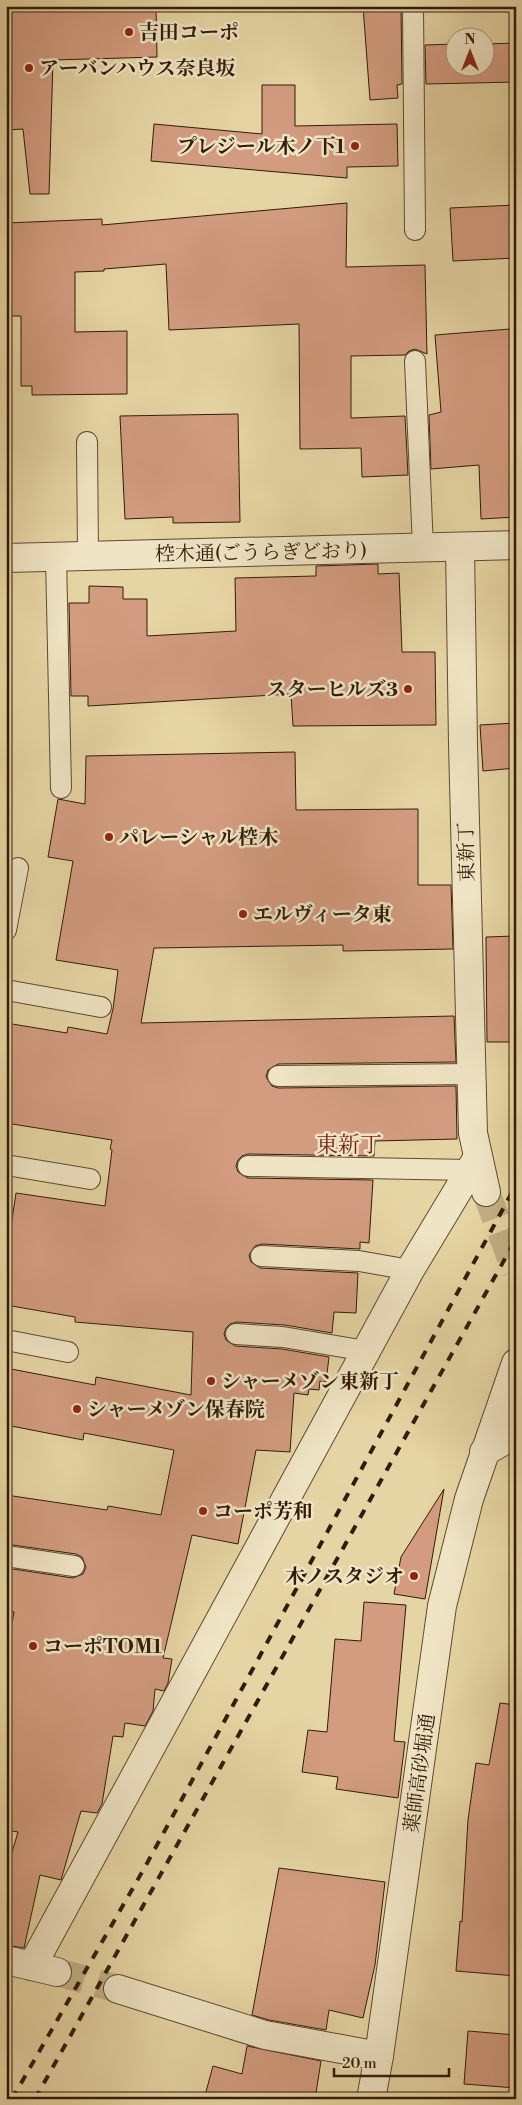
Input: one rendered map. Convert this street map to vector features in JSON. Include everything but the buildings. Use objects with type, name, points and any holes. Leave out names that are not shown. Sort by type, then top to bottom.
[{"type":"street","name":"椌木通(ごうらぎどおり)","points":[[6,558],[516,545]]},
{"type":"street","name":"東新丁","points":[[460,547],[462,744],[474,1163],[486,1192]]},
{"type":"street","points":[[32,1966],[410,1270],[474,1163]]},
{"type":"street","name":"薬師高砂堀通","points":[[372,2099],[442,1606],[469,1499],[516,1362]]},
{"type":"street","points":[[484,1452],[516,1434]]},
{"type":"street","points":[[118,1989],[265,2035],[379,2056]]},
{"type":"lane","points":[[413,6],[415,230]]},
{"type":"lane","points":[[415,361],[423,548]]},
{"type":"lane","points":[[87,442],[88,556]]},
{"type":"lane","points":[[56,557],[60,788]]},
{"type":"lane","points":[[6,930],[18,868]]},
{"type":"lane","points":[[6,990],[101,1007]]},
{"type":"lane","points":[[278,1076],[472,1074]]},
{"type":"lane","points":[[248,1166],[474,1163]]},
{"type":"lane","points":[[6,1165],[90,1178]]},
{"type":"lane","points":[[261,1256],[359,1261],[410,1270]]},
{"type":"lane","points":[[236,1334],[283,1337],[366,1351]]},
{"type":"lane","points":[[6,1340],[68,1352]]},
{"type":"lane","points":[[6,1556],[74,1566]]},
{"type":"tunnel","points":[[486,1192],[516,1271]]},
{"type":"tunnel","points":[[57,1972],[118,1989]]},
{"type":"railway","points":[[12,2099],[145,1867],[516,1185]]},
{"type":"railway","points":[[35,2099],[516,1239]]},
{"type":"place","name":"吉田コーポ","points":[[129,32]]},
{"type":"place","name":"アーバンハウス奈良坂","points":[[29,68]]},
{"type":"place","name":"プレジール木ノ下1","points":[[355,146]]},
{"type":"place","name":"スターヒルズ3","points":[[408,689]]},
{"type":"place","name":"パレーシャル椌木","points":[[109,837]]},
{"type":"place","name":"エルヴィータ東","points":[[243,914]]},
{"type":"place","name":"シャーメゾン東新丁","points":[[211,1381]]},
{"type":"place","name":"シャーメゾン保春院","points":[[77,1409]]},
{"type":"place","name":"コーポ芳和","points":[[203,1511]]},
{"type":"place","name":"木ノスタジオ","points":[[414,1576]]},
{"type":"place","name":"コーポTOM1","points":[[33,1646]]},
{"type":"district","name":"東新丁","points":[[349,1144]]}]
